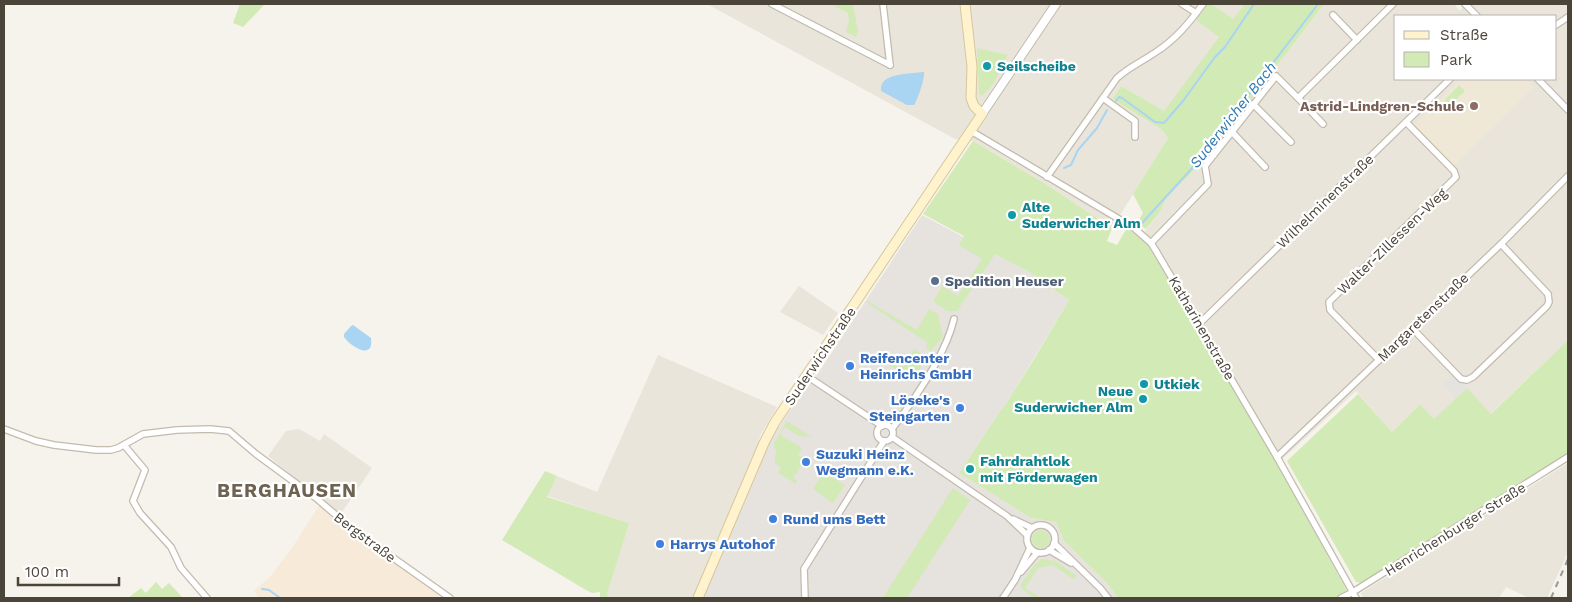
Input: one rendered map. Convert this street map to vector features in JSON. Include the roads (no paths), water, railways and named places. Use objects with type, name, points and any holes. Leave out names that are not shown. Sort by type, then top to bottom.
[{"type":"main road","points":[[965,4],[972,67],[971,98],[974,106],[982,114]]},
{"type":"main road","name":"Suderwichstraße","points":[[698,598],[764,443],[776,422],[982,114]]},
{"type":"street","points":[[772,4],[890,65],[883,4]]},
{"type":"street","points":[[982,114],[1056,4]]},
{"type":"street","points":[[1182,4],[1196,13]]},
{"type":"street","points":[[1047,176],[1116,78],[1167,45],[1183,30],[1202,4]]},
{"type":"street","points":[[1298,98],[1393,4]]},
{"type":"street","points":[[1465,4],[1476,15]]},
{"type":"street","points":[[1333,15],[1356,40]]},
{"type":"street","points":[[1557,24],[1568,17]]},
{"type":"street","points":[[1151,243],[1208,184],[1205,166],[1276,76],[1323,124]]},
{"type":"street","name":"Wilhelminenstraße","points":[[1200,324],[1449,80]]},
{"type":"street","points":[[1539,80],[1568,110]]},
{"type":"street","points":[[1103,98],[1135,121],[1135,137]]},
{"type":"street","points":[[1562,103],[1568,99]]},
{"type":"street","points":[[1253,104],[1290,142]]},
{"type":"street","name":"Walter-Zillessen-Weg","points":[[1379,360],[1330,310],[1329,302],[1456,178],[1454,171],[1406,122]]},
{"type":"street","name":"Katharinenstraße","points":[[971,131],[1134,228],[1151,243],[1200,324],[1355,595]]},
{"type":"street","points":[[1232,132],[1266,167]]},
{"type":"street","name":"Margaretenstraße","points":[[1276,457],[1501,244],[1568,176]]},
{"type":"street","points":[[1412,328],[1461,379],[1467,380],[1473,377],[1549,302],[1548,294],[1501,244]]},
{"type":"street","points":[[805,598],[804,570],[884,441],[892,437],[892,428],[906,410],[946,346],[954,319]]},
{"type":"street","points":[[807,376],[882,426],[886,425],[892,428]]},
{"type":"street","points":[[882,426],[878,429],[878,434],[884,441]]},
{"type":"street","name":"Bergstraße","points":[[4,429],[36,441],[68,448],[111,450],[143,434],[176,430],[210,429],[229,431],[262,459],[316,498],[351,528],[450,598]]},
{"type":"street","points":[[892,437],[1006,516],[1027,535]]},
{"type":"street","points":[[124,444],[145,470],[133,501],[140,513],[171,547],[181,568],[207,598]]},
{"type":"street","name":"Henrichenburger Straße","points":[[1341,598],[1355,595],[1568,458]]},
{"type":"street","points":[[1006,516],[1032,528]]},
{"type":"street","points":[[1042,525],[1048,527],[1054,535],[1054,543],[1049,550],[1037,553],[1030,548],[1026,540],[1032,528],[1042,525]]},
{"type":"street","points":[[1054,543],[1108,598]]},
{"type":"street","points":[[1003,598],[1030,548]]},
{"type":"street","points":[[1049,550],[1083,572]]},
{"type":"street","points":[[1014,580],[1037,553]]},
{"type":"water","points":[[924,72],[921,88],[914,105],[907,105],[881,91],[885,80],[890,77]]},
{"type":"water","points":[[353,325],[371,338],[369,349],[361,350],[356,348],[344,337],[344,334]]},
{"type":"waterway","name":"Suderwicher Bach","points":[[1116,101],[1119,97],[1122,98],[1155,122],[1164,123],[1183,101],[1215,57],[1225,47],[1254,4]]},
{"type":"waterway","name":"Suderwicher Bach","points":[[1142,223],[1195,165],[1318,4]]},
{"type":"waterway","name":"Suderwicher Bach","points":[[1064,168],[1071,165],[1078,150],[1097,128],[1107,110]]},
{"type":"waterway","points":[[262,589],[269,590],[280,598]]},
{"type":"railway","points":[[1551,598],[1568,559]]},
{"type":"place","name":"Seilscheibe","points":[[987,66]]},
{"type":"place","name":"Astrid-Lindgren-Schule","points":[[1474,106]]},
{"type":"place","name":"Alte Suderwicher Alm","points":[[1012,215]]},
{"type":"place","name":"Spedition Heuser","points":[[935,281]]},
{"type":"place","name":"Reifencenter Heinrichs GmbH","points":[[850,366]]},
{"type":"place","name":"Utkiek","points":[[1144,384]]},
{"type":"place","name":"Neue Suderwicher Alm","points":[[1143,399]]},
{"type":"place","name":"Löseke's Steingarten","points":[[960,408]]},
{"type":"place","name":"Suzuki Heinz Wegmann e.K.","points":[[806,462]]},
{"type":"place","name":"Fahrdrahtlok mit Förderwagen","points":[[970,469]]},
{"type":"place","name":"Rund ums Bett","points":[[773,519]]},
{"type":"place","name":"Harrys Autohof","points":[[660,544]]},
{"type":"district","name":"BERGHAUSEN","points":[[287,490]]}]
